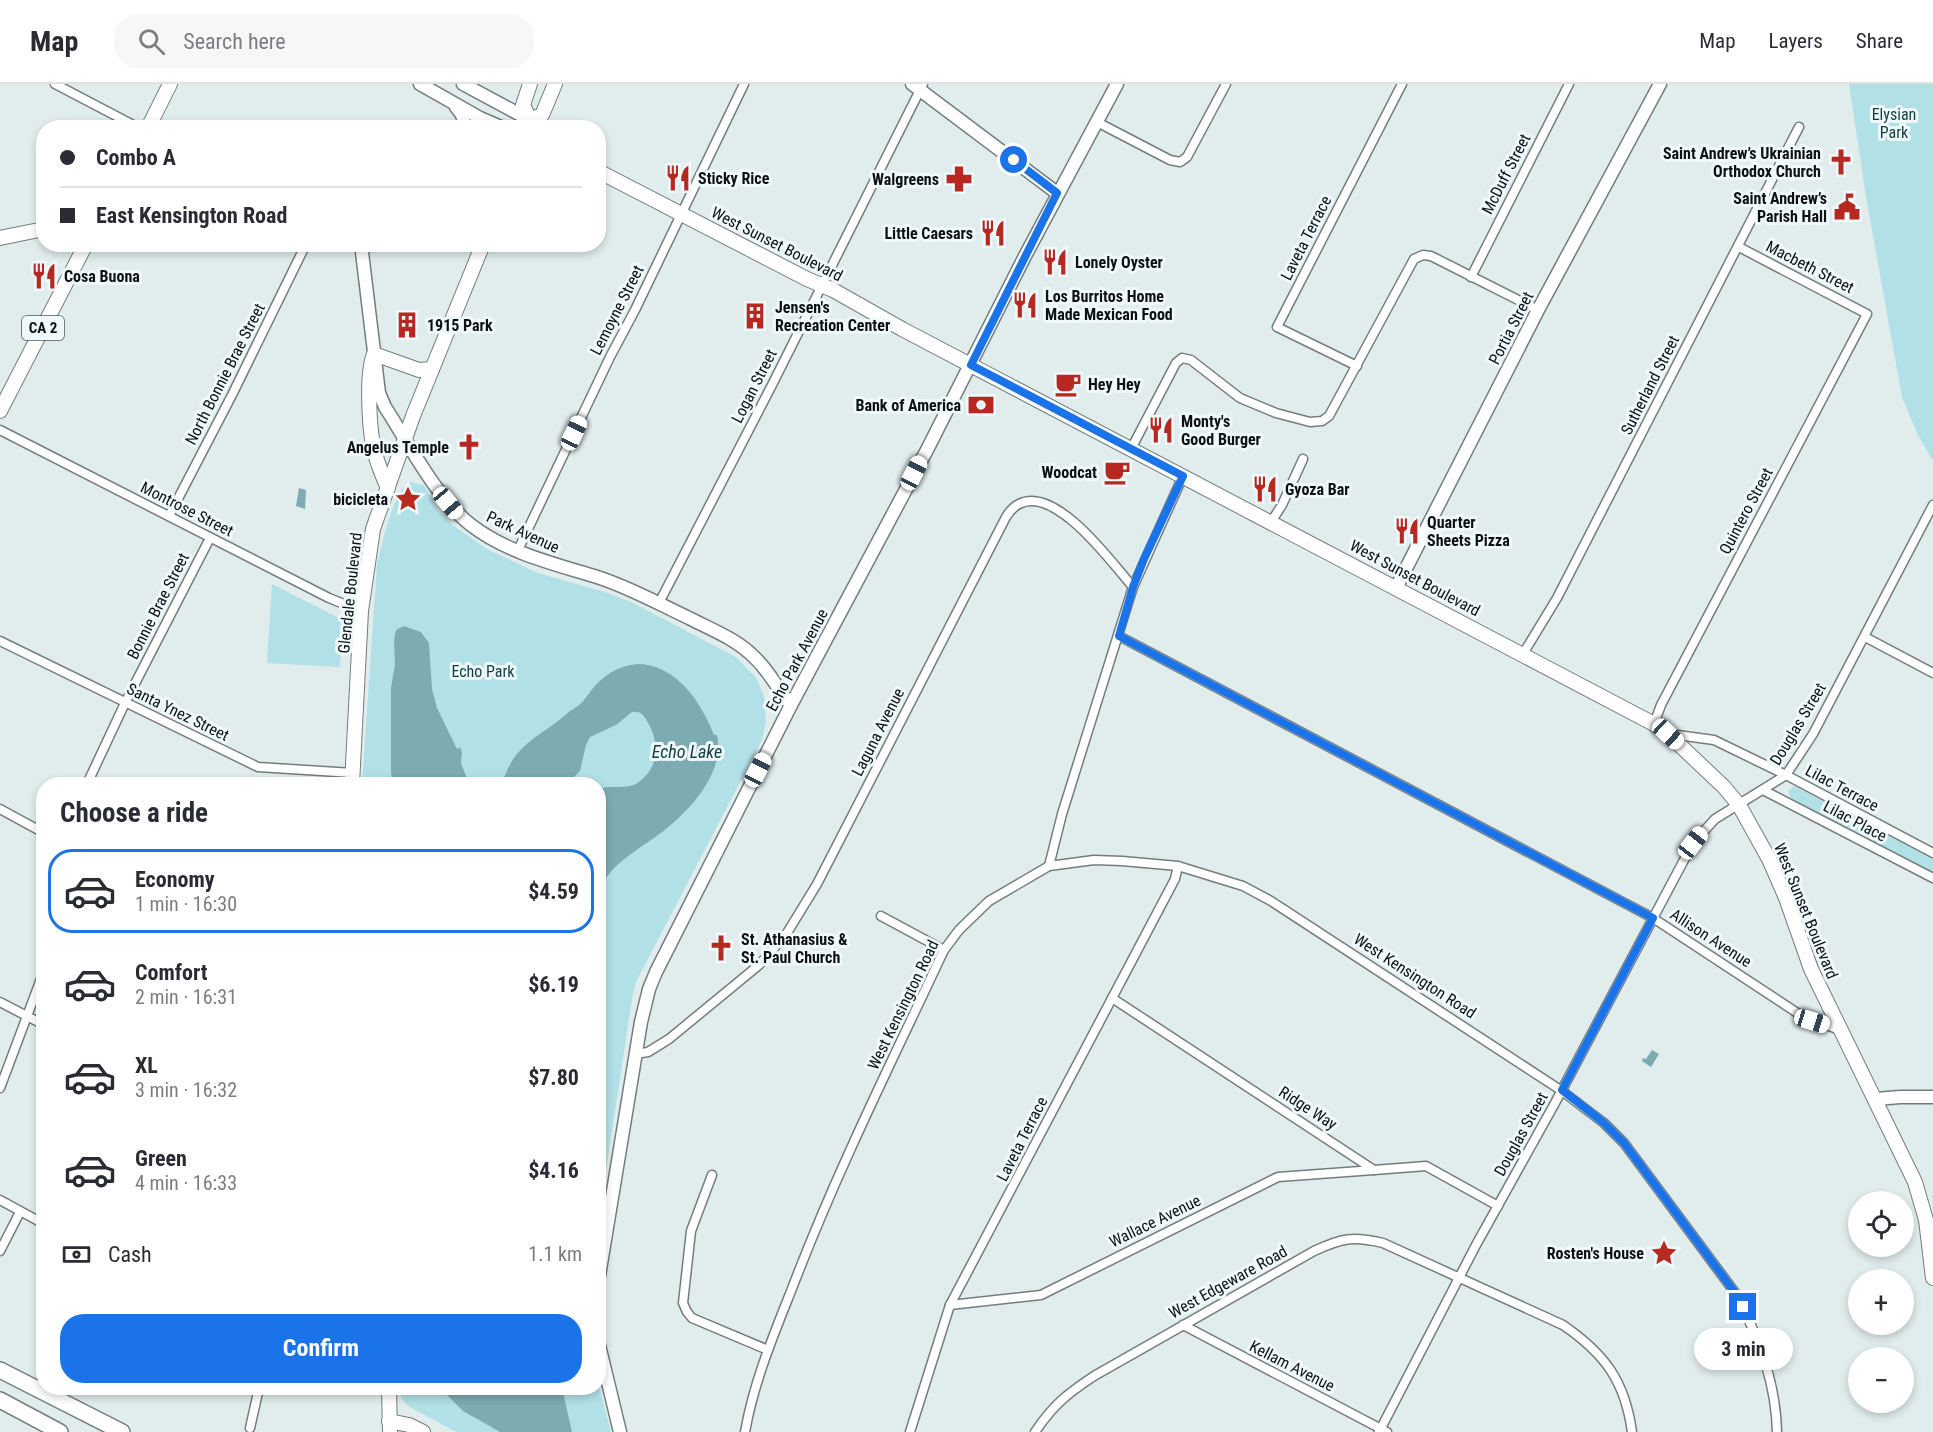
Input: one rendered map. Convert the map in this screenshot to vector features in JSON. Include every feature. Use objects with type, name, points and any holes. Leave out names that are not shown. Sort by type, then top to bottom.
[{"type":"highway","points":[[4,1371],[36,1387]]},
{"type":"highway","points":[[51,1395],[123,1432]]},
{"type":"highway","points":[[3,1402],[56,1430]]},
{"type":"main road","points":[[152,120],[170,84]]},
{"type":"main road","points":[[528,120],[523,105],[530,84]]},
{"type":"main road","points":[[535,120],[542,115],[555,84]]},
{"type":"main road","name":"West Sunset Boulevard","points":[[606,175],[822,285],[1524,654],[1654,724],[1668,734],[1724,787],[1739,805],[1776,874],[1811,969],[1907,1161],[1921,1199],[1933,1278]]},
{"type":"main road","points":[[0,238],[36,231]]},
{"type":"main road","name":"CA 2","points":[[0,411],[82,252]]},
{"type":"main road","name":"Glendale Boulevard","points":[[352,777],[361,611],[373,529],[405,438],[480,252]]},
{"type":"main road","points":[[388,488],[373,443],[368,376],[374,354],[419,370],[432,369]]},
{"type":"main road","points":[[389,1395],[390,1427],[409,1425],[423,1432]]},
{"type":"street","points":[[55,84],[124,120]]},
{"type":"street","points":[[420,84],[485,120]]},
{"type":"street","points":[[463,84],[522,120]]},
{"type":"street","name":"Lemoyne Street","points":[[518,550],[744,84]]},
{"type":"street","name":"Echo Park Avenue","points":[[606,1233],[644,1004],[656,972],[791,705],[971,365],[1057,193],[1117,84]]},
{"type":"street","points":[[1096,122],[1170,160],[1180,162],[1187,157],[1226,84]]},
{"type":"street","name":"Laveta Terrace","points":[[1357,366],[1277,327],[1402,84]]},
{"type":"street","name":"McDuff Street","points":[[1471,277],[1569,84]]},
{"type":"street","name":"Portia Street","points":[[1396,588],[1538,310],[1659,84]]},
{"type":"street","points":[[919,86],[1057,193]]},
{"type":"street","name":"Logan Street","points":[[659,603],[822,285],[919,86]]},
{"type":"street","points":[[451,102],[464,120]]},
{"type":"street","name":"Sutherland Street","points":[[1524,654],[1557,598],[1799,127]]},
{"type":"street","name":"Macbeth Street","points":[[1739,247],[1867,314]]},
{"type":"street","name":"North Bonnie Brae Street","points":[[169,516],[302,252]]},
{"type":"street","name":"Park Avenue","points":[[362,252],[380,393],[386,407],[440,493],[457,513],[472,526],[518,550],[557,566],[609,581],[659,603],[738,643],[771,675],[780,692],[791,705]]},
{"type":"street","points":[[1131,449],[1176,363],[1182,358],[1191,360],[1240,398],[1276,413],[1310,422],[1322,421],[1329,417],[1414,259],[1423,255],[1431,255],[1538,310]]},
{"type":"street","name":"Quintero Street","points":[[1654,724],[1661,705],[1867,314]]},
{"type":"street","name":"Montrose Street","points":[[0,430],[210,538],[344,605],[361,611]]},
{"type":"street","points":[[1271,522],[1282,505],[1303,459]]},
{"type":"street","points":[[1049,866],[1062,814],[1133,587],[1183,476]]},
{"type":"street","name":"Laguna Avenue","points":[[635,1054],[648,1052],[669,1039],[759,965],[787,933],[817,884],[1012,508],[1019,504],[1039,502],[1064,513],[1092,539],[1133,587]]},
{"type":"street","name":"Douglas Street","points":[[1382,1431],[1498,1206],[1698,837],[1715,819],[1786,775],[1813,734],[1933,505]]},
{"type":"street","name":"Bonnie Brae Street","points":[[90,777],[125,703],[210,538]]},
{"type":"street","name":"Allison Avenue","points":[[1119,636],[1653,918],[1802,1016],[1841,1030]]},
{"type":"street","points":[[1865,637],[1933,673]]},
{"type":"street","name":"Santa Ynez Street","points":[[0,641],[258,767],[336,777]]},
{"type":"street","name":"Lilac Terrace","points":[[1668,734],[1714,740],[1786,775],[1933,853]]},
{"type":"street","name":"Lilac Place","points":[[1763,790],[1933,878]]},
{"type":"street","points":[[0,809],[36,829]]},
{"type":"street","name":"West Kensington Road","points":[[745,1432],[750,1403],[768,1350],[821,1213],[944,950],[959,930],[989,901],[1049,866],[1094,860],[1178,866],[1243,886],[1271,901],[1562,1090],[1604,1123],[1624,1143],[1736,1294],[1762,1349],[1772,1389],[1777,1432]]},
{"type":"street","name":"Laveta Terrace","points":[[910,1432],[950,1305],[1174,879],[1178,866]]},
{"type":"street","points":[[881,916],[944,950]]},
{"type":"street","points":[[0,1088],[36,992]]},
{"type":"street","name":"Ridge Way","points":[[1112,998],[1374,1170]]},
{"type":"street","points":[[0,1002],[36,1021]]},
{"type":"street","points":[[1876,1099],[1933,1097]]},
{"type":"street","points":[[1374,1170],[1426,1166],[1498,1206]]},
{"type":"street","name":"Wallace Avenue","points":[[950,1305],[1041,1295],[1278,1177],[1374,1170]]},
{"type":"street","points":[[712,1175],[691,1231],[683,1303],[692,1318],[768,1350]]},
{"type":"street","points":[[0,1200],[36,1220]]},
{"type":"street","points":[[0,1251],[20,1212]]},
{"type":"street","name":"West Edgeware Road","points":[[1035,1432],[1050,1410],[1068,1393],[1314,1251],[1350,1238],[1383,1243],[1563,1325],[1587,1342],[1603,1359],[1618,1383],[1629,1410],[1632,1432]]},
{"type":"street","name":"Kellam Avenue","points":[[1183,1325],[1382,1431]]},
{"type":"street","points":[[606,1374],[620,1432]]},
{"type":"street","points":[[250,1428],[257,1395]]},
{"type":"green space","name":"Elysian Park","points":[[1849,84],[1933,84],[1933,461],[1918,435],[1902,397],[1866,197]]},
{"type":"green space","name":"Echo Park","points":[[410,482],[424,485],[437,509],[451,524],[487,549],[538,573],[605,592],[631,602],[736,657],[757,679],[764,697],[766,721],[762,740],[637,980],[633,993],[606,1169],[606,777],[362,777],[377,565],[393,507]]},
{"type":"green space","points":[[272,584],[343,620],[340,667],[267,663]]},
{"type":"green space","points":[[1794,786],[1933,858],[1933,874],[1791,799],[1788,791]]},
{"type":"green space","points":[[401,1395],[601,1395],[611,1432],[456,1432],[408,1406]]},
{"type":"water","points":[[299,488],[306,490],[305,509],[296,506]]},
{"type":"water","points":[[404,626],[421,632],[429,643],[432,689],[437,708],[457,749],[460,747],[461,763],[466,777],[392,777],[391,688],[395,664],[396,630]]},
{"type":"water","name":"Echo Lake","points":[[638,664],[652,666],[676,678],[695,698],[714,735],[717,735],[718,748],[711,775],[696,799],[658,835],[626,857],[606,878],[606,788],[636,784],[647,775],[656,752],[654,736],[643,715],[632,712],[616,725],[590,737],[580,771],[574,777],[504,777],[521,749],[579,705],[605,676],[623,667]]},
{"type":"water","points":[[1652,1050],[1659,1054],[1651,1067],[1642,1061]]},
{"type":"water","points":[[447,1395],[564,1395],[572,1432],[500,1432],[463,1411]]},
{"type":"place","name":"Saint Andrew’s Ukrainian Orthodox Church","points":[[1841,162]]},
{"type":"place","name":"Sticky Rice","points":[[678,178]]},
{"type":"place","name":"Walgreens","points":[[959,179]]},
{"type":"place","name":"Saint Andrew’s Parish Hall","points":[[1847,207]]},
{"type":"place","name":"Little Caesars","points":[[993,233]]},
{"type":"place","name":"Lonely Oyster","points":[[1055,262]]},
{"type":"place","name":"Cosa Buona","points":[[44,276]]},
{"type":"place","name":"Los Burritos Home Made Mexican Food","points":[[1025,305]]},
{"type":"place","name":"Jensen's Recreation Center","points":[[755,316]]},
{"type":"place","name":"1915 Park","points":[[407,325]]},
{"type":"place","name":"Hey Hey","points":[[1068,384]]},
{"type":"place","name":"Bank of America","points":[[981,405]]},
{"type":"place","name":"Monty's Good Burger","points":[[1161,430]]},
{"type":"place","name":"Angelus Temple","points":[[469,447]]},
{"type":"place","name":"Woodcat","points":[[1117,472]]},
{"type":"place","name":"Gyoza Bar","points":[[1265,489]]},
{"type":"place","name":"bicicleta","points":[[408,499]]},
{"type":"place","name":"Quarter Sheets Pizza","points":[[1407,531]]},
{"type":"place","name":"St. Athanasius & St. Paul Church","points":[[721,948]]},
{"type":"place","name":"Rosten's House","points":[[1664,1253]]},
{"type":"route","points":[[1014,160],[1057,193],[971,365],[1183,476],[1144,559],[1133,587],[1119,636],[1653,918],[1562,1090],[1604,1123],[1624,1143],[1736,1294],[1743,1307]]}]
